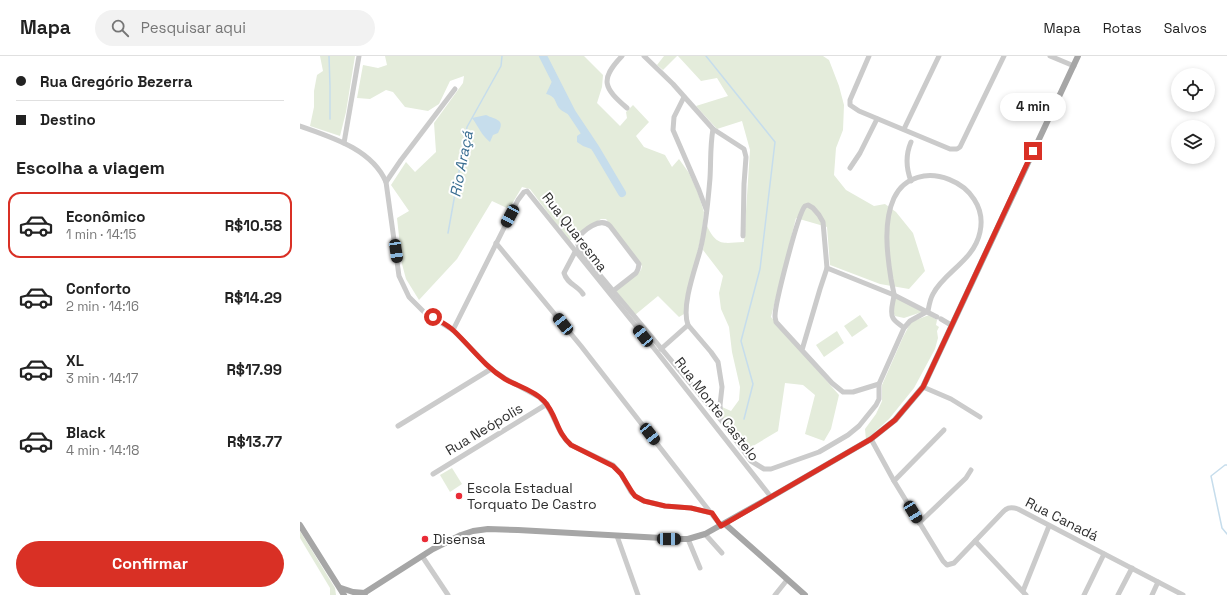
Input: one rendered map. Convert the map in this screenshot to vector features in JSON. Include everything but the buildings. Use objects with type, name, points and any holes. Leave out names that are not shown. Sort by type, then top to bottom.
[{"type":"main road","points":[[339,592],[363,594],[422,556],[461,535],[482,530],[518,530],[659,539],[688,539],[705,534],[771,498],[871,439],[895,420],[923,387],[1078,56]]},
{"type":"main road","points":[[723,524],[805,595]]},
{"type":"main road","points":[[300,525],[339,592],[344,595]]},
{"type":"street","points":[[344,143],[360,56]]},
{"type":"street","points":[[622,56],[609,72],[607,78],[611,93],[627,108]]},
{"type":"street","points":[[644,56],[673,84],[713,129],[741,147],[745,153],[743,236]]},
{"type":"street","points":[[869,56],[849,104],[854,109],[904,129],[950,150],[958,149],[960,147],[1004,56]]},
{"type":"street","points":[[904,129],[939,56]]},
{"type":"street","points":[[1050,56],[1074,66]]},
{"type":"street","points":[[386,182],[455,89]]},
{"type":"street","points":[[684,97],[674,117],[673,130],[706,210]]},
{"type":"street","points":[[850,168],[860,153],[877,119]]},
{"type":"street","points":[[300,126],[344,143],[372,162],[383,174],[386,182],[399,276],[409,297],[420,308],[453,330],[491,369],[539,397],[547,404],[560,433],[567,441],[571,445],[613,466],[621,474],[635,496],[650,503],[691,508],[712,513]]},
{"type":"street","points":[[713,129],[701,249],[686,308],[686,320],[688,325],[718,362],[722,387],[720,410],[721,420]]},
{"type":"street","points":[[911,142],[906,162],[911,181]]},
{"type":"street","points":[[613,290],[636,273],[639,264],[606,223],[600,223],[588,228],[577,239],[577,247],[721,420],[751,461],[764,469],[771,469],[809,456],[848,435],[860,426],[876,405],[879,384],[904,328],[910,321],[928,312],[933,293],[940,284],[962,263],[975,245],[980,233],[980,212],[974,198],[956,183],[941,176],[928,176],[911,181],[902,188],[894,198],[888,226],[887,248],[894,295],[892,316],[895,321],[904,328]]},
{"type":"street","name":"Rua Quaresma","points":[[453,330],[518,200],[525,191],[529,193],[643,336]]},
{"type":"street","points":[[802,350],[827,268],[823,222],[813,208],[808,205],[803,208],[797,224],[777,304],[775,317],[776,322],[832,383],[843,392],[853,392],[879,384]]},
{"type":"street","points":[[496,243],[585,352],[712,513],[723,524]]},
{"type":"street","points":[[575,252],[564,273],[569,284],[578,287],[583,294]]},
{"type":"street","points":[[827,268],[894,295],[951,325]]},
{"type":"street","points":[[661,349],[688,325]]},
{"type":"street","name":"Rua Monte Castelo","points":[[643,336],[771,498]]},
{"type":"street","points":[[398,426],[491,369]]},
{"type":"street","points":[[923,387],[951,399],[980,417]]},
{"type":"street","name":"Rua Neópolis","points":[[433,474],[547,404]]},
{"type":"street","points":[[894,481],[944,430]]},
{"type":"street","name":"Rua Canadá","points":[[871,439],[919,523],[947,565],[954,564],[1007,508],[1012,507],[1183,595]]},
{"type":"street","points":[[919,523],[966,478],[971,470]]},
{"type":"street","points":[[975,541],[1024,593],[1049,526]]},
{"type":"street","points":[[705,534],[722,553]]},
{"type":"street","points":[[617,536],[638,595]]},
{"type":"street","points":[[688,539],[700,568]]},
{"type":"street","points":[[1084,595],[1104,554]]},
{"type":"street","points":[[422,556],[448,595]]},
{"type":"street","points":[[1118,595],[1132,568]]},
{"type":"street","points":[[775,595],[788,580]]},
{"type":"street","points":[[1152,595],[1158,582]]},
{"type":"green space","points":[[320,56],[355,56],[346,112],[340,136],[310,126],[314,107],[314,91],[317,75],[323,71]]},
{"type":"green space","points":[[385,56],[584,56],[603,75],[602,87],[597,103],[620,126],[627,118],[626,112],[633,105],[649,122],[636,136],[644,147],[665,155],[672,167],[679,159],[689,173],[698,193],[704,212],[702,232],[684,314],[679,317],[658,296],[635,315],[616,291],[641,270],[642,266],[606,219],[601,219],[569,241],[530,189],[522,187],[509,209],[492,201],[457,259],[419,300],[406,279],[402,264],[397,218],[409,211],[391,185],[406,162],[415,172],[436,152],[434,123],[463,83],[464,76],[450,81],[439,104],[428,111],[405,107],[393,92],[386,90],[370,99],[357,98],[363,65],[378,68],[387,65]]},
{"type":"green space","points":[[664,56],[677,56],[663,70],[657,65]]},
{"type":"green space","points":[[678,56],[823,56],[829,60],[839,86],[844,105],[843,130],[836,148],[834,175],[846,190],[874,206],[885,204],[896,212],[913,233],[925,271],[909,289],[880,284],[830,265],[827,227],[796,218],[771,317],[839,395],[831,429],[824,441],[805,434],[815,395],[803,385],[785,383],[778,431],[748,449],[723,420],[722,407],[731,411],[739,400],[740,387],[732,352],[729,327],[721,309],[719,293],[723,276],[703,250],[706,224],[713,237],[721,242],[744,242],[750,150],[742,121],[717,129],[696,106],[728,96],[717,78],[701,81]]},
{"type":"green space","points":[[895,296],[922,312],[904,318],[895,316],[893,312]]},
{"type":"green space","points":[[860,315],[868,326],[852,337],[844,326]]},
{"type":"green space","points":[[929,315],[937,320],[936,325],[939,327],[937,331],[938,338],[935,349],[914,388],[889,419],[866,440],[865,429],[876,414],[882,401],[882,385],[903,337],[911,322]]},
{"type":"green space","points":[[837,331],[844,343],[824,357],[816,345]]},
{"type":"green space","points":[[452,468],[462,484],[450,492],[440,475]]},
{"type":"green space","points":[[300,531],[335,588],[336,595],[330,595],[330,588],[300,538]]},
{"type":"water","points":[[555,75],[558,94],[565,100],[571,110],[572,113],[569,115],[559,108],[550,95],[546,94]]},
{"type":"water","points":[[486,115],[499,121],[501,125],[498,133],[493,135],[490,142],[482,134],[472,118]]},
{"type":"water","points":[[584,131],[591,134],[592,146],[596,149],[595,153],[594,150],[577,142],[577,136]]},
{"type":"waterway","points":[[329,56],[330,119]]},
{"type":"waterway","name":"Rio Araçá","points":[[448,233],[467,127],[501,66],[502,56]]},
{"type":"waterway","name":"Rio Araçá","points":[[543,56],[572,113],[596,149],[622,193]]},
{"type":"waterway","points":[[706,56],[775,142],[760,269],[741,341],[753,384],[744,419]]},
{"type":"waterway","points":[[1227,465],[1211,476],[1222,528],[1227,534]]},
{"type":"place","name":"Escola Estadual Torquato De Castro","points":[[459,496]]},
{"type":"place","name":"Disensa","points":[[425,539]]},
{"type":"route","points":[[433,317],[453,330],[491,369],[544,401],[552,413],[560,433],[567,441],[571,445],[605,461],[616,468],[635,496],[650,503],[691,508],[712,513],[721,526],[871,439],[895,420],[923,387],[1033,151]]}]
